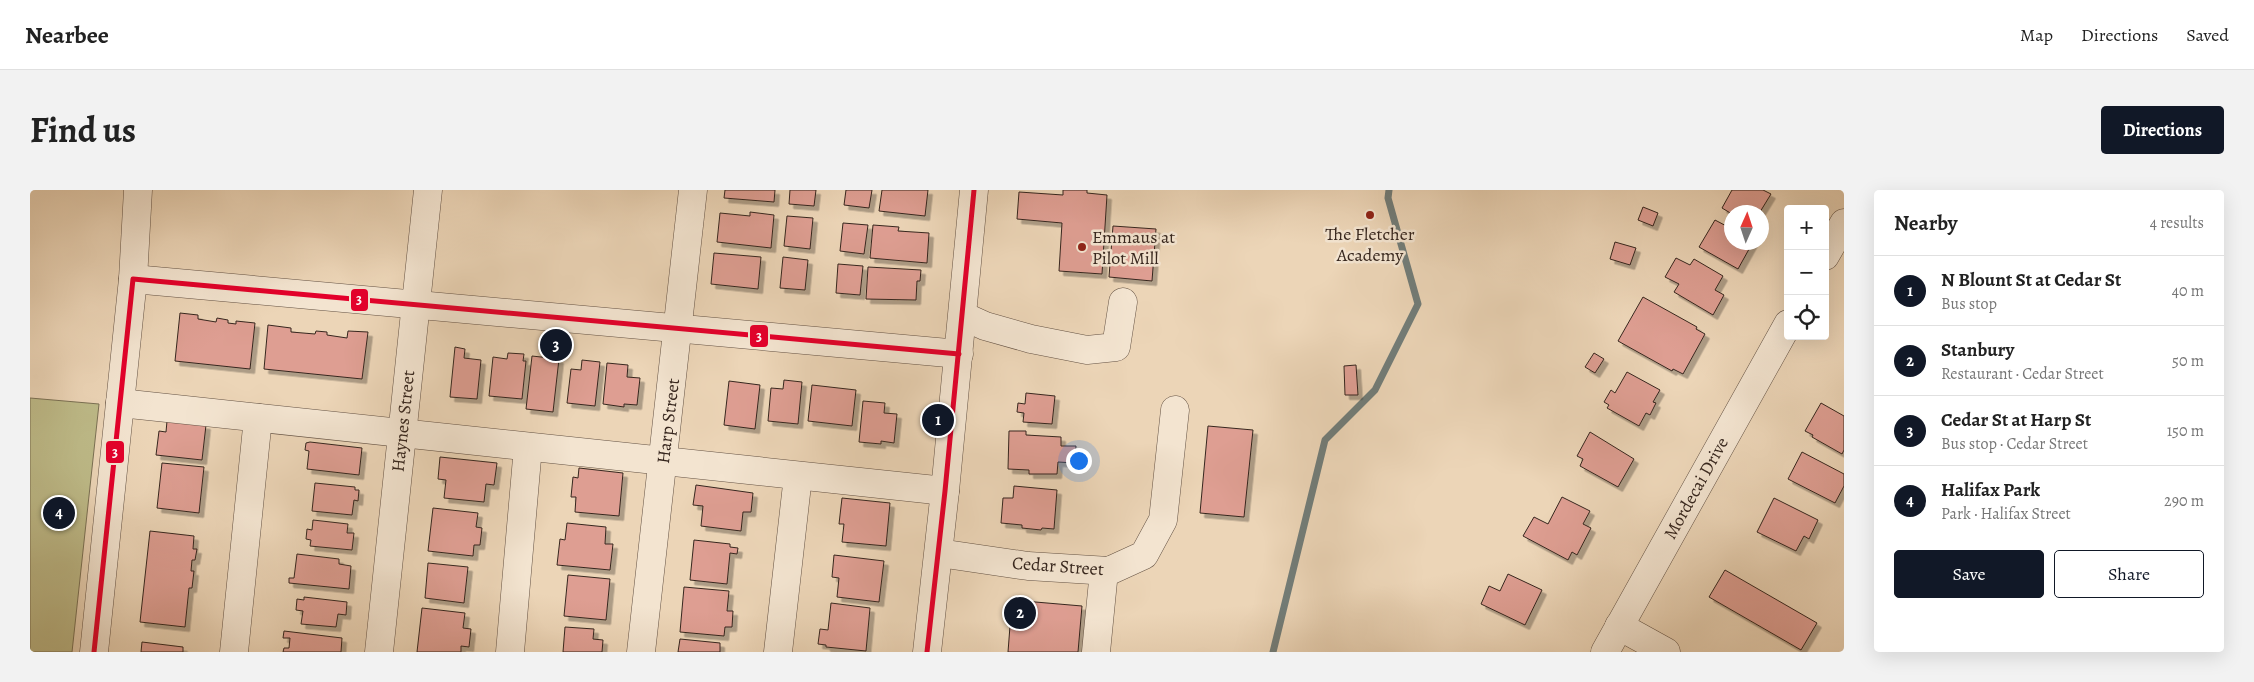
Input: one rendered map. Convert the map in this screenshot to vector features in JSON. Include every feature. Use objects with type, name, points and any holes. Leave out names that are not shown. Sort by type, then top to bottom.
[{"type":"street","points":[[94,652],[133,279],[138,190]]},
{"type":"street","name":"Haynes Street","points":[[379,652],[428,190]]},
{"type":"street","name":"Harp Street","points":[[641,652],[693,190]]},
{"type":"street","points":[[927,652],[939,553],[974,190]]},
{"type":"street","points":[[1828,250],[1844,223]]},
{"type":"street","points":[[133,279],[959,354]]},
{"type":"street","points":[[963,316],[985,326],[1031,339],[1087,350],[1116,347],[1123,302]]},
{"type":"street","name":"Mordecai Drive","points":[[1604,652],[1784,331]]},
{"type":"street","points":[[120,403],[945,491]]},
{"type":"street","name":"Cedar Street","points":[[939,553],[1028,566],[1104,571],[1109,571],[1144,555],[1163,520],[1175,410]]},
{"type":"street","points":[[234,652],[258,418]]},
{"type":"street","points":[[510,652],[528,447]]},
{"type":"street","points":[[778,652],[798,476]]},
{"type":"street","points":[[1096,652],[1104,571]]},
{"type":"street","points":[[1619,626],[1666,652]]},
{"type":"shaded area","points":[[30,398],[99,404],[72,652],[30,652]]},
{"type":"building","points":[[725,190],[775,190],[774,202],[724,198]]},
{"type":"building","points":[[790,190],[816,190],[814,206],[789,204]]},
{"type":"building","points":[[846,190],[872,190],[869,208],[844,205]]},
{"type":"building","points":[[882,190],[928,190],[925,216],[879,211]]},
{"type":"building","name":"Emmaus at Pilot Mill","points":[[1063,190],[1087,190],[1087,193],[1107,195],[1102,274],[1059,271],[1062,223],[1017,219],[1019,192],[1063,195]]},
{"type":"building","points":[[1732,190],[1763,190],[1771,194],[1764,205],[1724,205],[1724,209],[1722,208]]},
{"type":"building","points":[[1643,207],[1658,213],[1653,226],[1638,220]]},
{"type":"building","points":[[750,212],[774,215],[771,248],[717,242],[720,213],[750,216]]},
{"type":"building","points":[[787,216],[813,218],[810,249],[784,246]]},
{"type":"building","points":[[1715,220],[1724,225],[1724,250],[1749,250],[1738,269],[1699,247]]},
{"type":"building","points":[[843,223],[868,225],[864,254],[840,251]]},
{"type":"building","points":[[873,225],[899,227],[898,231],[929,233],[927,263],[870,258]]},
{"type":"building","name":"Emmaus at Pilot Mill","points":[[1113,226],[1156,229],[1152,281],[1109,277]]},
{"type":"building","points":[[1615,242],[1636,248],[1630,265],[1610,259]]},
{"type":"building","points":[[714,253],[761,257],[758,289],[711,284]]},
{"type":"building","points":[[783,257],[808,260],[805,290],[780,288]]},
{"type":"building","points":[[1676,258],[1690,265],[1694,259],[1723,276],[1715,290],[1724,295],[1713,315],[1674,292],[1679,284],[1665,277]]},
{"type":"building","points":[[838,264],[863,266],[860,295],[836,293]]},
{"type":"building","points":[[868,267],[921,270],[920,281],[917,281],[916,300],[866,299]]},
{"type":"building","points":[[1643,297],[1697,327],[1696,329],[1705,334],[1683,374],[1673,369],[1672,371],[1618,341]]},
{"type":"building","points":[[180,313],[198,315],[198,319],[216,322],[217,318],[228,320],[228,323],[236,324],[236,321],[255,323],[250,369],[175,361]]},
{"type":"building","points":[[268,325],[291,328],[291,332],[315,334],[316,331],[327,332],[327,335],[347,338],[348,331],[368,332],[362,379],[264,369]]},
{"type":"building","points":[[455,347],[465,349],[464,358],[481,360],[477,399],[450,397]]},
{"type":"building","points":[[508,353],[524,354],[523,361],[526,361],[522,399],[489,396],[493,357],[507,359]]},
{"type":"building","points":[[1594,353],[1604,359],[1595,373],[1585,367]]},
{"type":"building","points":[[532,356],[559,359],[553,412],[526,409]]},
{"type":"building","points":[[582,360],[600,362],[595,406],[567,403],[571,369],[581,370]]},
{"type":"building","points":[[607,363],[628,365],[627,377],[640,378],[637,405],[624,404],[624,407],[603,404]]},
{"type":"building","points":[[1356,365],[1358,395],[1345,395],[1344,366]]},
{"type":"building","points":[[1627,372],[1660,390],[1653,402],[1656,403],[1650,415],[1646,413],[1639,426],[1607,408],[1609,405],[1604,402],[1611,390],[1615,393]]},
{"type":"building","points":[[784,380],[802,382],[798,424],[768,421],[771,388],[783,389]]},
{"type":"building","points":[[729,381],[760,385],[755,429],[724,425]]},
{"type":"building","points":[[812,385],[856,390],[852,426],[808,421]]},
{"type":"building","points":[[1026,393],[1055,396],[1052,424],[1023,422],[1024,413],[1017,412],[1018,403],[1025,404]]},
{"type":"building","points":[[863,401],[885,403],[884,413],[897,414],[894,443],[881,441],[881,444],[859,442]]},
{"type":"building","points":[[1821,403],[1844,416],[1844,450],[1842,454],[1805,431]]},
{"type":"building","points":[[167,421],[206,425],[202,460],[156,455],[159,431],[166,432]]},
{"type":"building","points":[[1208,426],[1253,430],[1244,517],[1200,513]]},
{"type":"building","points":[[1009,431],[1026,431],[1026,435],[1061,437],[1061,446],[1076,446],[1075,463],[1058,462],[1057,474],[1029,474],[1029,470],[1008,469]]},
{"type":"building","points":[[1590,432],[1634,459],[1618,487],[1580,466],[1583,459],[1577,456]]},
{"type":"building","points":[[306,443],[362,448],[359,475],[307,469],[309,451],[305,450]]},
{"type":"building","points":[[1802,452],[1844,474],[1844,486],[1835,503],[1788,479]]},
{"type":"building","points":[[440,457],[497,463],[494,485],[486,484],[484,502],[444,498],[446,480],[438,479]]},
{"type":"building","points":[[162,463],[204,467],[199,513],[157,508]]},
{"type":"building","points":[[579,468],[623,473],[619,516],[575,512],[576,497],[571,497],[573,477],[578,478]]},
{"type":"building","points":[[315,483],[355,487],[355,490],[359,490],[358,501],[354,500],[352,515],[312,511]]},
{"type":"building","points":[[696,485],[753,493],[751,512],[743,512],[741,531],[701,526],[703,506],[693,505]]},
{"type":"building","points":[[1014,486],[1057,490],[1054,529],[1022,528],[1022,525],[1001,523],[1003,498],[1013,498]]},
{"type":"building","points":[[1562,497],[1590,511],[1583,524],[1591,528],[1577,555],[1572,552],[1568,560],[1523,536],[1534,517],[1548,524]]},
{"type":"building","points":[[842,498],[890,503],[886,546],[842,542],[844,524],[839,524]]},
{"type":"building","points":[[1774,498],[1818,520],[1809,539],[1804,536],[1796,551],[1757,532]]},
{"type":"building","points":[[433,508],[478,513],[476,527],[482,528],[480,545],[474,545],[473,556],[428,551]]},
{"type":"building","points":[[313,520],[348,524],[347,533],[354,533],[352,550],[310,546],[311,540],[306,539],[307,529],[312,530]]},
{"type":"building","points":[[567,523],[606,527],[605,544],[613,544],[610,570],[557,565],[560,539],[565,540]]},
{"type":"building","points":[[150,531],[194,536],[193,549],[197,549],[195,560],[192,560],[191,571],[194,571],[192,588],[189,588],[185,627],[140,622]]},
{"type":"building","points":[[694,540],[730,544],[730,547],[738,548],[737,554],[730,553],[727,584],[690,580]]},
{"type":"building","points":[[297,554],[339,559],[339,564],[351,566],[349,589],[289,583],[289,578],[294,578]]},
{"type":"building","points":[[834,555],[884,561],[879,602],[837,597],[839,578],[832,577]]},
{"type":"building","points":[[428,563],[468,567],[464,603],[425,598]]},
{"type":"building","points":[[1725,570],[1817,623],[1801,650],[1709,597]]},
{"type":"building","points":[[1508,574],[1542,590],[1525,625],[1481,604],[1489,586],[1500,591]]},
{"type":"building","points":[[568,575],[610,579],[606,620],[564,616]]},
{"type":"building","points":[[684,587],[729,591],[727,611],[733,611],[732,627],[725,627],[724,636],[680,632]]},
{"type":"building","points":[[304,597],[347,602],[346,615],[338,614],[336,627],[301,624],[303,611],[296,610],[297,599],[304,600]]},
{"type":"building","points":[[1012,600],[1082,606],[1078,652],[1008,652]]},
{"type":"building","points":[[831,603],[870,608],[866,651],[826,647],[826,645],[818,644],[820,629],[828,630]]},
{"type":"building","points":[[422,608],[465,613],[463,628],[471,629],[469,647],[461,646],[461,652],[417,652]]},
{"type":"building","points":[[565,627],[594,629],[593,639],[603,640],[602,652],[563,652]]},
{"type":"building","points":[[284,631],[342,638],[341,652],[283,652],[284,648],[289,648],[290,638],[283,638]]},
{"type":"building","points":[[680,639],[720,643],[720,652],[678,652]]},
{"type":"building","points":[[142,642],[183,647],[183,652],[141,652]]},
{"type":"waterway","points":[[1273,652],[1325,440],[1375,390],[1418,304],[1388,198],[1389,190]]},
{"type":"transit line","name":"3","points":[[927,652],[945,491],[974,190]]},
{"type":"transit line","name":"3","points":[[94,652],[133,279],[959,354]]},
{"type":"place","name":"The Fletcher Academy","points":[[1370,215]]},
{"type":"place","name":"Emmaus at Pilot Mill","points":[[1082,247]]},
{"type":"place","name":"Cedar St at Harp St","points":[[556,345]]},
{"type":"place","name":"N Blount St at Cedar St","points":[[938,420]]},
{"type":"place","name":"Halifax Park","points":[[59,513]]},
{"type":"place","name":"Stanbury","points":[[1020,613]]}]
